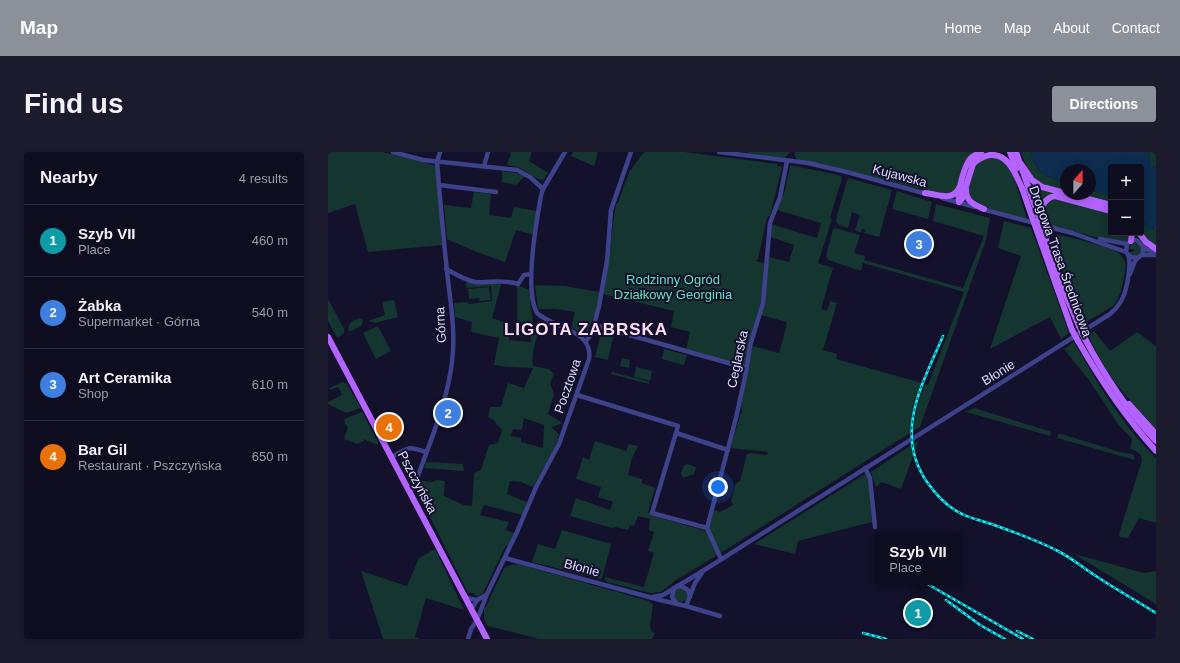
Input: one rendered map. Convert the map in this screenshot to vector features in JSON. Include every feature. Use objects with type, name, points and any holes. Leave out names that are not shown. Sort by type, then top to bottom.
[{"type":"main road","points":[[959,202],[962,199],[969,160],[981,152]]},
{"type":"main road","name":"Drogowa Trasa Średnicowa","points":[[1010,152],[1032,217],[1040,231],[1084,337],[1104,373],[1129,410],[1156,441]]},
{"type":"main road","name":"Drogowa Trasa Średnicowa","points":[[1016,152],[1039,219],[1040,231],[1072,330],[1111,395],[1142,436],[1156,451]]},
{"type":"main road","points":[[926,193],[949,197],[952,196],[964,184],[977,160],[992,155],[1004,158],[1008,162],[1023,190]]},
{"type":"main road","points":[[1020,164],[1032,180],[1042,186],[1108,205]]},
{"type":"main road","points":[[964,184],[966,194],[970,201],[984,209]]},
{"type":"main road","points":[[1039,219],[1044,203],[1049,198],[1055,196],[1108,209]]},
{"type":"main road","points":[[1129,243],[1131,236]]},
{"type":"main road","points":[[1138,236],[1142,244]]},
{"type":"main road","points":[[1141,236],[1156,250]]},
{"type":"main road","name":"Pszczyńska","points":[[328,337],[487,639]]},
{"type":"main road","points":[[1104,373],[1156,434]]},
{"type":"street","points":[[393,152],[422,160],[517,170],[530,177],[543,189]]},
{"type":"street","name":"Górna","points":[[410,491],[415,484],[441,411],[446,394],[452,361],[454,325],[446,269],[437,162],[440,152]]},
{"type":"street","points":[[484,166],[488,152]]},
{"type":"street","points":[[565,152],[543,189],[531,274],[535,309],[539,316],[578,335],[586,341],[592,333],[594,326],[607,261],[611,210],[631,152]]},
{"type":"street","name":"Kujawska","points":[[719,152],[825,167],[1072,233],[1118,243],[1129,243]]},
{"type":"street","name":"Ceglarska","points":[[707,528],[728,450],[750,346],[763,303],[770,223],[780,197],[787,161]]},
{"type":"street","points":[[439,185],[496,192]]},
{"type":"street","name":"Kujawska","points":[[1072,233],[1127,254]]},
{"type":"street","points":[[1156,250],[1147,249],[1135,240],[1129,243],[1127,254],[1133,258],[1156,255]]},
{"type":"street","points":[[1140,256],[1144,250],[1142,244]]},
{"type":"street","name":"Błonie","points":[[1127,254],[1130,260],[1128,281]]},
{"type":"street","name":"Błonie","points":[[652,597],[660,596],[706,568],[1110,314],[1122,300],[1135,261],[1140,256]]},
{"type":"street","points":[[446,269],[464,279],[475,282],[504,281],[518,284],[522,276],[531,274]]},
{"type":"street","points":[[594,326],[746,368]]},
{"type":"street","name":"Pocztowa","points":[[468,639],[471,629],[477,620],[487,594],[505,558],[536,487],[559,444],[589,355],[589,349],[586,341]]},
{"type":"street","points":[[576,395],[678,426],[652,513],[707,528],[720,559]]},
{"type":"street","points":[[676,433],[728,450]]},
{"type":"street","points":[[392,457],[409,448],[426,452]]},
{"type":"street","points":[[865,468],[870,478],[875,527]]},
{"type":"street","name":"Błonie","points":[[505,558],[720,616]]},
{"type":"street","name":"Błonie","points":[[686,606],[696,581],[706,568]]},
{"type":"street","points":[[677,604],[672,597],[672,592],[675,587],[681,586],[685,588],[689,592],[690,597]]},
{"type":"street","points":[[471,610],[477,600],[487,594]]},
{"type":"street","points":[[464,596],[477,600]]},
{"type":"street","points":[[471,610],[482,608]]},
{"type":"green space","points":[[328,152],[383,152],[434,165],[436,167],[442,245],[368,252],[355,204],[328,213]]},
{"type":"green space","points":[[508,152],[532,152],[529,161],[548,173],[543,180],[538,179],[520,168],[507,165],[511,153]]},
{"type":"green space","points":[[573,152],[598,152],[594,166],[571,156]]},
{"type":"green space","name":"Rodzinny Ogród Działkowy Georginia","points":[[644,152],[685,152],[777,164],[777,166],[782,167],[770,216],[768,216],[766,222],[758,259],[756,261],[764,263],[763,286],[745,366],[686,350],[690,332],[671,327],[674,311],[603,294],[616,204],[618,203],[629,172]]},
{"type":"green space","points":[[748,152],[790,152],[785,158]]},
{"type":"green space","points":[[795,152],[977,152],[957,190],[948,196],[827,165],[797,160],[794,154]]},
{"type":"green space","points":[[1021,152],[1030,152],[1036,166],[1043,174],[1060,181],[1060,190],[1036,180]]},
{"type":"green space","points":[[1148,152],[1156,152],[1156,168],[1151,166]]},
{"type":"green space","points":[[995,157],[1006,162],[1014,178],[1027,219],[991,209],[971,200],[967,190],[975,165],[982,159]]},
{"type":"green space","points":[[790,165],[838,175],[842,178],[830,218],[832,219],[818,263],[833,268],[821,309],[827,311],[830,301],[837,303],[823,350],[837,354],[836,359],[922,383],[913,407],[910,433],[676,580],[661,592],[650,593],[607,582],[605,577],[644,587],[654,553],[648,551],[654,532],[649,530],[650,519],[638,516],[634,526],[630,525],[628,530],[615,527],[612,528],[570,516],[576,498],[610,510],[613,502],[598,497],[601,487],[576,479],[583,457],[589,460],[595,441],[626,451],[629,444],[638,446],[632,458],[628,475],[642,479],[642,483],[655,488],[648,512],[651,515],[705,531],[709,527],[714,510],[720,512],[733,505],[731,501],[736,483],[740,481],[747,454],[767,455],[768,452],[730,448],[742,410],[741,406],[752,346],[779,353],[787,324],[786,322],[761,315],[769,257],[789,262],[794,245],[770,237],[771,224],[817,238],[821,223],[777,210],[785,191]]},
{"type":"green space","points":[[502,171],[525,176],[516,185],[502,182]]},
{"type":"green space","points":[[848,178],[892,190],[879,237],[864,233],[865,230],[862,229],[861,233],[855,230],[860,215],[852,212],[848,228],[839,225],[836,222]]},
{"type":"green space","points":[[1029,179],[1058,195],[1038,208]]},
{"type":"green space","points":[[897,191],[932,202],[928,219],[892,209]]},
{"type":"green space","points":[[474,192],[491,194],[489,215],[511,218],[514,207],[537,211],[533,235],[516,230],[505,262],[474,251],[447,239],[444,205],[471,208]]},
{"type":"green space","points":[[1096,192],[1108,195],[1108,202],[1096,199]]},
{"type":"green space","points":[[1053,198],[1108,211],[1108,236],[1130,236],[1130,239],[1124,242],[1106,240],[1046,224],[1043,212],[1045,204]]},
{"type":"green space","points":[[936,204],[990,218],[986,240],[920,427],[913,431],[925,384],[928,385],[964,292],[863,263],[861,271],[828,260],[826,256],[833,229],[835,228],[860,235],[854,253],[865,256],[864,260],[963,288],[984,236],[933,221]]},
{"type":"green space","points":[[1004,221],[1031,228],[1069,333],[1061,339],[1050,317],[990,349],[1021,256],[998,248]]},
{"type":"green space","points":[[1144,223],[1153,230],[1156,224],[1156,248],[1144,236]]},
{"type":"green space","points":[[1056,234],[1108,248],[1120,254],[1125,262],[1125,271],[1119,296],[1113,306],[1083,324],[1052,241],[1059,239]]},
{"type":"green space","points":[[1132,243],[1136,243],[1141,247],[1141,253],[1135,256],[1129,253],[1134,251],[1133,249],[1128,249]]},
{"type":"green space","points":[[466,281],[474,284],[502,281],[492,318],[507,323],[509,340],[531,342],[530,332],[517,319],[517,285],[529,290],[533,324],[538,330],[533,352],[533,366],[549,369],[554,374],[550,383],[554,394],[548,414],[563,423],[551,427],[559,434],[556,446],[533,487],[521,482],[510,481],[507,494],[527,502],[522,515],[484,505],[480,515],[509,522],[506,530],[514,533],[509,546],[506,545],[483,593],[477,597],[473,593],[468,593],[426,509],[417,495],[419,480],[432,482],[437,480],[445,481],[444,496],[464,505],[472,506],[474,473],[481,470],[489,445],[498,443],[502,430],[493,420],[488,417],[490,407],[501,407],[508,383],[524,388],[533,368],[494,365],[499,338],[471,332],[472,322],[455,317],[454,303],[467,302],[469,304],[492,301],[491,286],[466,288]],"holes":[[[524,418],[544,425],[543,448],[521,442],[521,438],[511,436],[513,429],[522,430]]]},
{"type":"green space","points":[[535,285],[564,286],[600,292],[595,316],[587,332],[583,333],[571,328],[575,312],[556,309],[538,309]]},
{"type":"green space","points":[[489,287],[491,300],[480,301],[479,298],[469,299],[468,289]]},
{"type":"green space","points":[[328,299],[344,329],[344,333],[339,337],[336,336],[328,321]]},
{"type":"green space","points":[[394,300],[398,317],[375,323],[368,321],[385,315],[382,302]]},
{"type":"green space","points":[[359,318],[363,320],[362,325],[352,331],[349,331],[348,328],[350,324]]},
{"type":"green space","points":[[378,326],[391,351],[376,359],[363,333]]},
{"type":"green space","points":[[1094,331],[1110,351],[1137,332],[1156,346],[1156,429],[1114,381],[1107,370],[1088,335]]},
{"type":"green space","points":[[601,334],[613,337],[608,360],[595,357]]},
{"type":"green space","points":[[1074,342],[1101,388],[1121,418],[1156,458],[1156,523],[1139,518],[1128,538],[1120,537],[1119,534],[1142,460],[1141,456],[1130,449],[1132,439],[1118,424],[1089,380],[1064,349]]},
{"type":"green space","points":[[664,349],[687,355],[684,365],[662,359]]},
{"type":"green space","points":[[622,358],[630,360],[629,368],[620,366]]},
{"type":"green space","points":[[636,367],[652,371],[650,381],[634,377]]},
{"type":"green space","points":[[612,372],[650,382],[649,384],[611,374]]},
{"type":"green space","points":[[343,382],[347,384],[361,408],[346,413],[328,404],[328,402],[342,395],[338,387],[330,390],[329,388]]},
{"type":"green space","points":[[974,408],[1049,431],[1051,432],[1050,436],[966,412]]},
{"type":"green space","points":[[362,412],[378,442],[378,445],[363,439],[364,441],[357,444],[344,439],[348,427],[345,424],[344,419]]},
{"type":"green space","points":[[1058,434],[1120,452],[1133,454],[1135,460],[1057,438]]},
{"type":"green space","points":[[919,440],[901,489],[881,482],[876,487],[871,472]]},
{"type":"green space","points":[[426,462],[463,464],[464,471],[424,468]]},
{"type":"green space","points":[[687,464],[696,467],[694,474],[683,478],[681,473],[684,465]]},
{"type":"green space","points":[[865,474],[869,481],[872,522],[798,541],[795,554],[754,544]]},
{"type":"green space","points":[[562,530],[611,544],[602,578],[600,579],[532,562],[538,544],[555,549]]},
{"type":"green space","points":[[435,549],[464,610],[426,598],[415,637],[420,639],[383,639],[361,571],[407,586],[419,558]]},
{"type":"green space","points":[[1074,554],[1144,573],[1156,571],[1156,604]]},
{"type":"green space","points":[[518,564],[649,601],[653,605],[650,625],[651,631],[655,633],[652,639],[539,639],[488,626],[484,619],[484,608],[486,607],[504,568],[510,565]]},
{"type":"green space","points":[[681,588],[686,590],[688,595],[686,600],[681,602],[676,600],[674,595],[676,590]]},
{"type":"water","points":[[1030,152],[1148,152],[1151,166],[1156,168],[1156,224],[1153,230],[1147,228],[1144,222],[1144,164],[1108,164],[1108,195],[1096,192],[1096,164],[1060,164],[1060,181],[1043,174],[1033,160]]},
{"type":"railway","points":[[943,336],[920,390],[912,427],[912,445],[917,464],[930,487],[951,508],[970,517],[1025,536],[1056,550],[1156,613]]},
{"type":"railway","points":[[929,585],[1023,639]]},
{"type":"railway","points":[[946,600],[980,625],[1005,639]]},
{"type":"railway","points":[[1017,631],[1033,639]]},
{"type":"railway","points":[[863,633],[886,639]]},
{"type":"place","name":"Art Ceramika","points":[[919,244]]},
{"type":"place","name":"Żabka","points":[[448,413]]},
{"type":"place","name":"Bar Gil","points":[[389,427]]},
{"type":"place","name":"Szyb VII","points":[[918,613]]},
{"type":"district","name":"LIGOTA ZABRSKA","points":[[586,329]]}]
